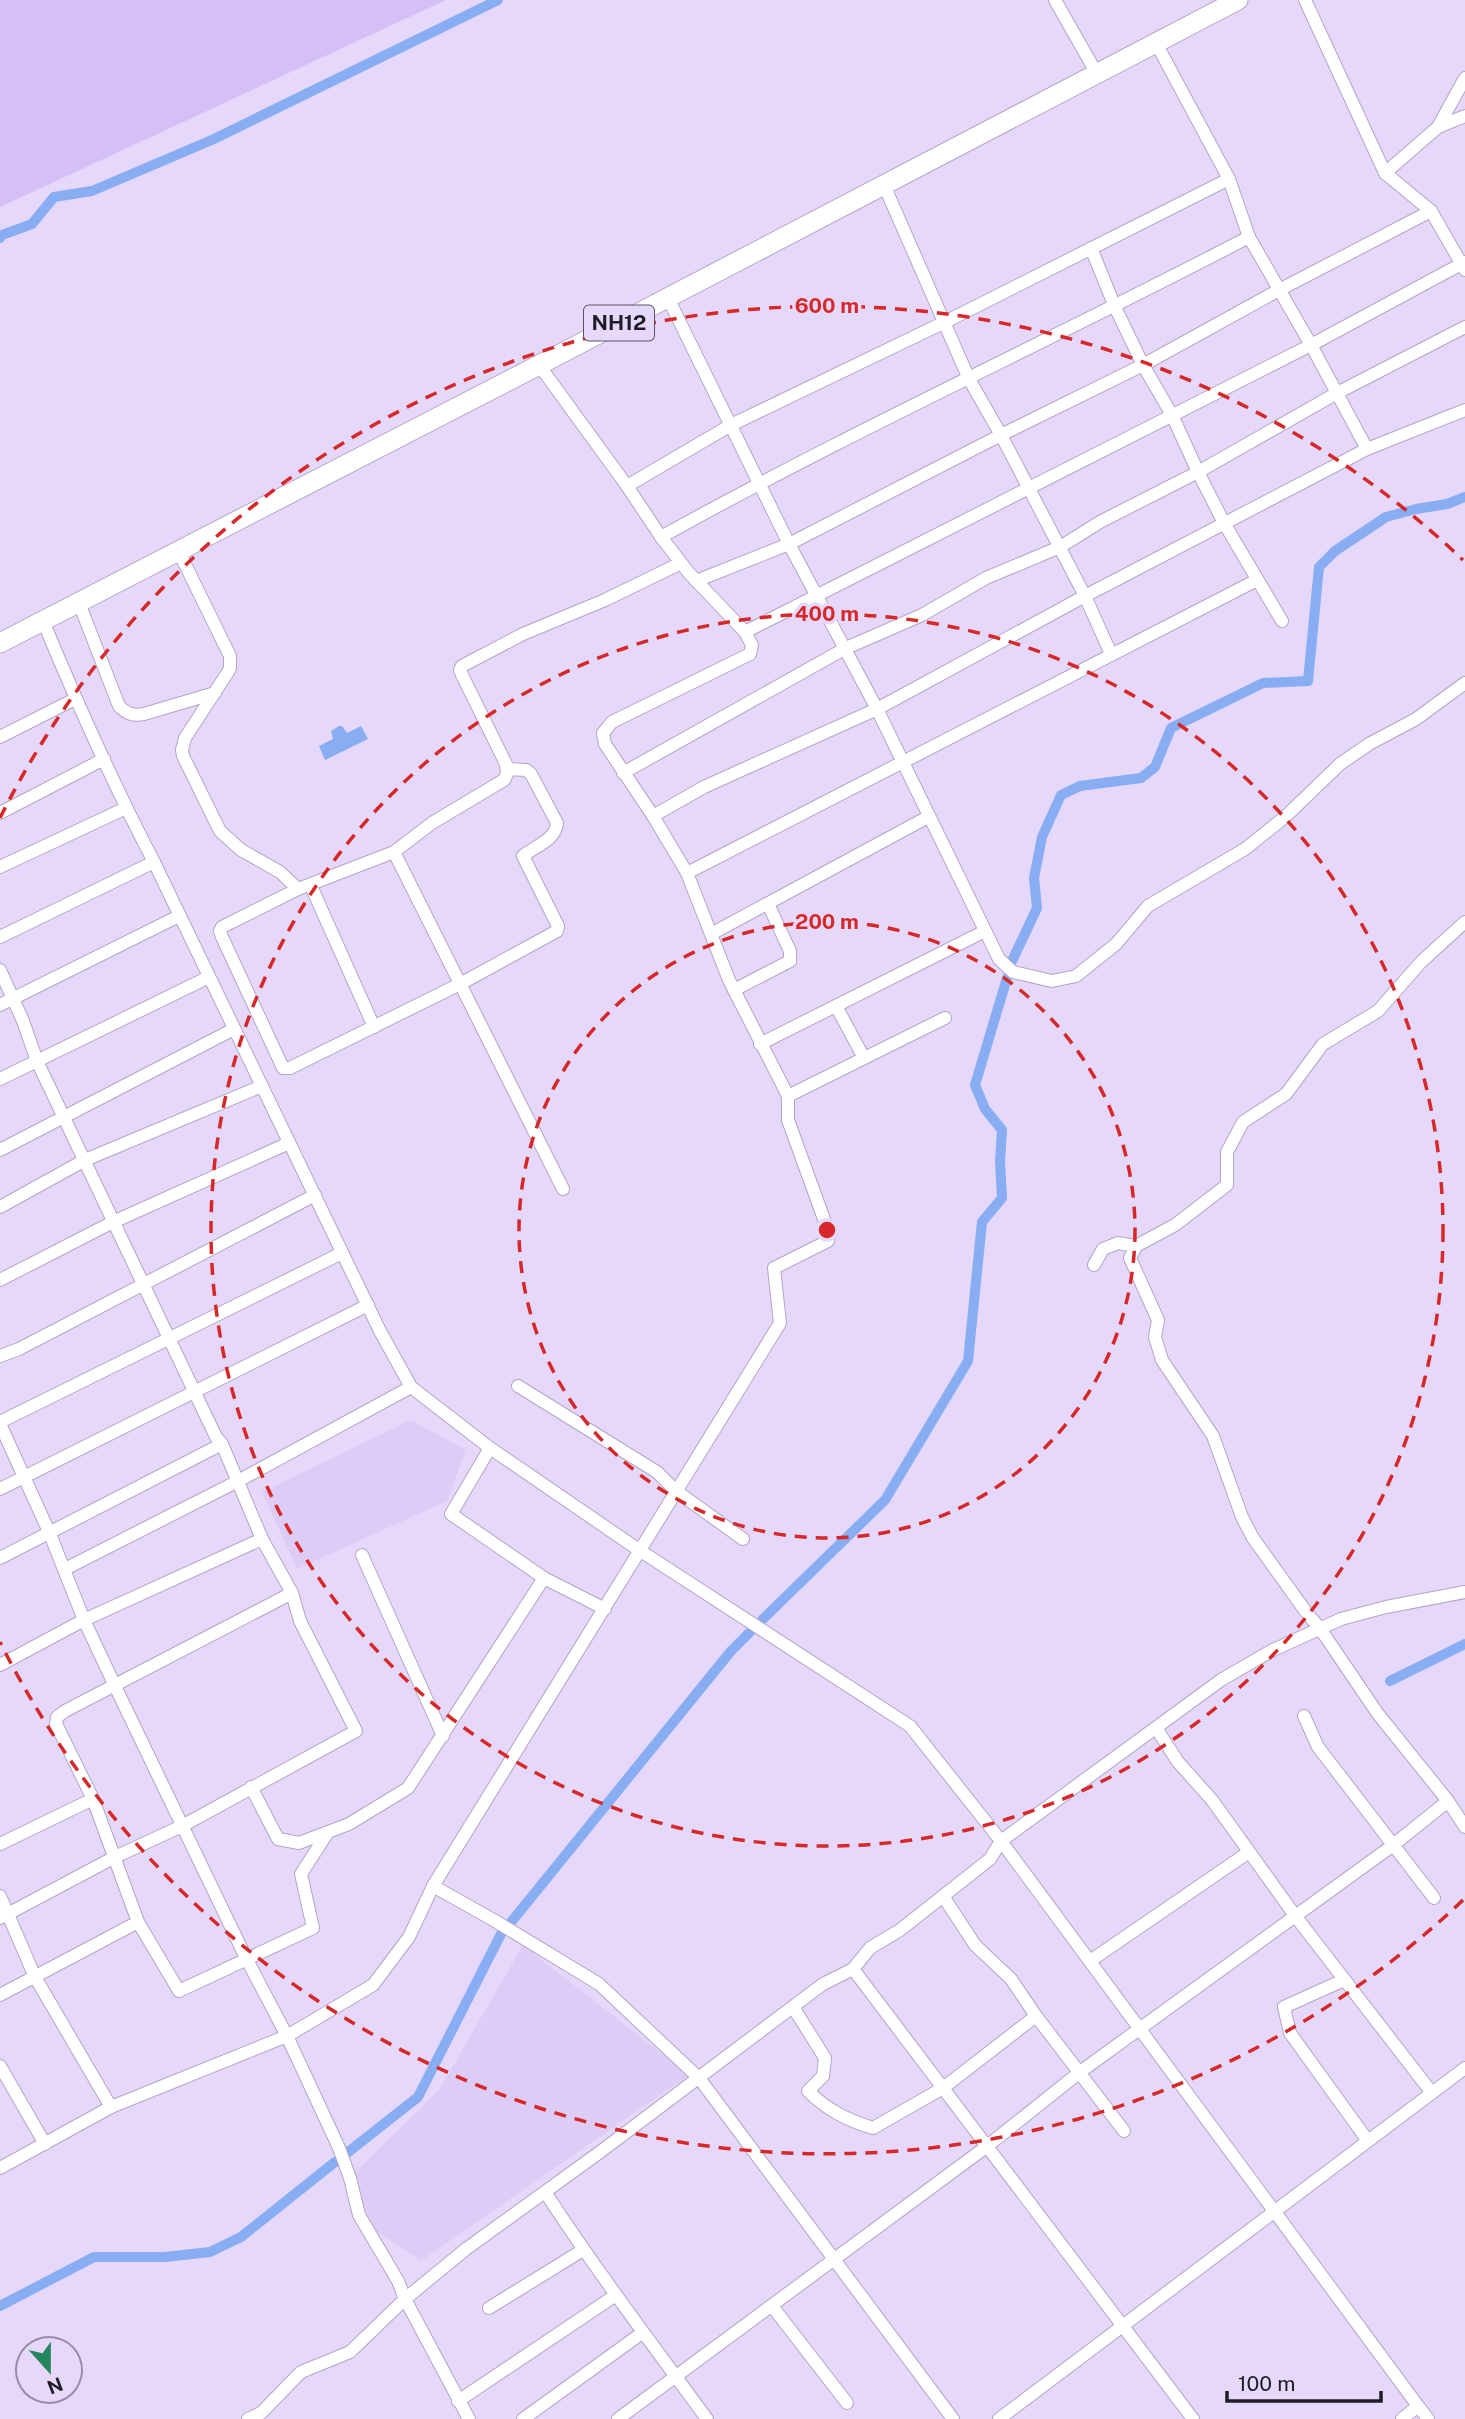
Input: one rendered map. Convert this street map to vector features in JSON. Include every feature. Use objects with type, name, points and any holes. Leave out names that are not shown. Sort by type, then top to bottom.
[{"type":"highway","name":"NH12","points":[[0,643],[1238,0]]},
{"type":"street","points":[[1055,0],[1097,74]]},
{"type":"street","points":[[745,632],[1464,265],[1431,211],[1385,173],[1305,0]]},
{"type":"street","points":[[1156,43],[1229,179],[1249,237],[1367,449]]},
{"type":"street","points":[[1438,127],[1465,78]]},
{"type":"street","points":[[1385,173],[1438,127],[1465,116]]},
{"type":"street","points":[[627,486],[731,425],[945,322],[1229,179]]},
{"type":"street","points":[[884,185],[969,379],[1060,547],[1111,654]]},
{"type":"street","points":[[696,581],[789,544],[1143,365],[1431,211]]},
{"type":"street","points":[[661,537],[761,482],[1115,307],[1249,237]]},
{"type":"street","points":[[1091,248],[1143,365],[1172,415],[1224,523],[1282,621]]},
{"type":"street","points":[[668,298],[761,482],[789,544],[877,709],[999,959],[1013,972],[1052,981],[1076,976],[1116,944],[1148,906],[1245,849],[1285,817],[1340,764],[1369,744],[1416,719],[1465,683]]},
{"type":"street","points":[[623,773],[846,648],[922,615],[986,579],[1060,547],[1100,522],[1198,472],[1337,393],[1465,327]]},
{"type":"street","points":[[0,2168],[111,2107],[287,2036],[373,1985],[409,1937],[433,1886],[780,1323],[774,1268],[828,1241],[829,1233],[788,1120],[789,1096],[734,990],[687,873],[605,744],[603,733],[612,722],[750,654],[752,645],[745,632],[696,581],[661,537],[539,365]]},
{"type":"street","points":[[653,816],[704,788],[877,709],[1085,596],[1367,449],[1465,410]]},
{"type":"street","points":[[179,552],[230,656],[230,668],[185,738],[183,756],[220,831],[241,850],[304,887],[374,1027]]},
{"type":"street","points":[[507,769],[526,770],[531,774],[557,823],[553,836],[523,856],[558,926],[556,931],[550,937],[460,984],[290,1068],[283,1068],[220,931],[222,927],[304,887],[394,852],[432,823],[504,780],[507,769],[462,675],[462,666],[523,634],[605,600],[681,563]]},
{"type":"street","points":[[687,873],[1257,580]]},
{"type":"street","points":[[79,603],[119,706],[126,713],[135,716],[144,714],[215,693]]},
{"type":"street","points":[[43,621],[75,699],[126,808],[155,862],[342,1253],[411,1387],[490,1448],[639,1550],[910,1726],[1001,1841],[1428,2419]]},
{"type":"street","points":[[0,737],[75,699]]},
{"type":"street","points":[[0,813],[104,759]]},
{"type":"street","points":[[0,867],[126,808]]},
{"type":"street","points":[[711,934],[928,817]]},
{"type":"street","points":[[394,852],[563,1189]]},
{"type":"street","points":[[0,937],[155,862]]},
{"type":"street","points":[[734,990],[785,964],[791,956],[768,904]]},
{"type":"street","points":[[0,1005],[179,916]]},
{"type":"street","points":[[1094,1265],[1103,1249],[1118,1244],[1136,1246],[1175,1225],[1227,1185],[1227,1152],[1243,1122],[1286,1094],[1323,1044],[1378,1011],[1421,962],[1465,922]]},
{"type":"street","points":[[760,1044],[985,931]]},
{"type":"street","points":[[0,970],[37,1061],[216,1437],[222,1444],[262,1539],[292,1593],[300,1621],[356,1731],[182,1826],[115,1857],[4,1916]]},
{"type":"street","points":[[0,1079],[209,977]]},
{"type":"street","points":[[836,1006],[863,1058]]},
{"type":"street","points":[[789,1096],[945,1017]]},
{"type":"street","points":[[0,1150],[234,1029]]},
{"type":"street","points":[[0,1207],[85,1160],[262,1086]]},
{"type":"street","points":[[0,1280],[113,1222],[289,1143]]},
{"type":"street","points":[[0,1356],[19,1349],[314,1195]]},
{"type":"street","points":[[1136,1246],[1130,1258],[1158,1320],[1155,1337],[1162,1360],[1213,1436],[1242,1517],[1253,1538],[1308,1616],[1319,1627],[1378,1714],[1448,1801],[1465,1828]]},
{"type":"street","points":[[342,1253],[168,1337],[0,1423],[65,1569],[84,1620],[339,2148],[359,2215],[398,2281],[469,2419]]},
{"type":"street","points":[[0,1489],[368,1305]]},
{"type":"street","points":[[65,1569],[238,1481],[411,1387]]},
{"type":"street","points":[[518,1387],[657,1472],[676,1491],[743,1539]]},
{"type":"street","points":[[0,1558],[222,1444]]},
{"type":"street","points":[[490,1448],[451,1514],[544,1578],[604,1609]]},
{"type":"street","points":[[0,1665],[84,1620],[262,1539]]},
{"type":"street","points":[[362,1555],[443,1736]]},
{"type":"street","points":[[251,1787],[278,1839],[299,1843],[349,1824],[408,1788],[544,1578]]},
{"type":"street","points":[[248,2419],[261,2413],[301,2372],[350,2352],[405,2299],[467,2249],[823,1984],[853,1969],[870,1948],[900,1930],[990,1859],[1001,1841],[1221,1680],[1271,1651],[1341,1619],[1386,1607],[1465,1592]]},
{"type":"street","points":[[292,1593],[114,1684],[57,1717],[56,1724],[93,1799],[138,1922],[179,1991],[313,1928],[301,1874],[328,1832]]},
{"type":"street","points":[[1304,1716],[1318,1747],[1434,1898]]},
{"type":"street","points":[[1156,1728],[1178,1762],[1212,1800],[1296,1917],[1432,2093]]},
{"type":"street","points":[[0,1844],[93,1799]]},
{"type":"street","points":[[618,2419],[986,2147],[1080,2072],[1392,1846],[1448,1801]]},
{"type":"street","points":[[1090,1961],[1249,1852]]},
{"type":"street","points":[[433,1886],[599,1984],[699,2078],[953,2419]]},
{"type":"street","points":[[0,1896],[4,1916],[34,1977],[111,2107]]},
{"type":"street","points":[[943,1896],[975,1945],[1011,1979],[1036,2016],[1125,2131]]},
{"type":"street","points":[[0,1995],[138,1922]]},
{"type":"street","points":[[853,1969],[1193,2419]]},
{"type":"street","points":[[1344,1980],[1284,2007],[1290,2033],[1368,2141]]},
{"type":"street","points":[[793,2007],[825,2059],[823,2076],[807,2091],[820,2103],[848,2120],[873,2128],[943,2088],[1036,2016]]},
{"type":"street","points":[[0,2066],[5,2084],[46,2144]]},
{"type":"street","points":[[999,2419],[1465,2067]]},
{"type":"street","points":[[545,2192],[642,2333],[707,2419]]},
{"type":"street","points":[[489,2308],[583,2250]]},
{"type":"street","points":[[458,2400],[616,2295]]},
{"type":"street","points":[[772,2306],[847,2403]]},
{"type":"street","points":[[523,2419],[642,2333]]},
{"type":"street","points":[[1402,2419],[1418,2406]]},
{"type":"shaded area","points":[[0,0],[446,0],[0,207]]},
{"type":"shaded area","points":[[411,1420],[466,1450],[447,1501],[297,1569],[262,1492]]},
{"type":"shaded area","points":[[523,1945],[689,2075],[421,2261],[373,2229],[352,2175],[439,2090]]},
{"type":"water","points":[[339,726],[347,733],[361,726],[368,739],[325,760],[319,746],[333,739],[331,731]]},
{"type":"waterway","points":[[0,238],[32,224],[54,197],[92,191],[214,139],[498,0]]},
{"type":"waterway","points":[[1012,961],[1037,908],[1034,878],[1042,837],[1061,795],[1080,786],[1141,778],[1155,767],[1171,728],[1263,683],[1308,681],[1319,567],[1335,551],[1386,517],[1447,504],[1465,497]]},
{"type":"waterway","points":[[762,1620],[885,1500],[968,1361],[982,1222],[1002,1198],[1002,1130],[985,1109],[975,1085],[1007,978]]},
{"type":"waterway","points":[[512,1921],[731,1651],[750,1632]]},
{"type":"waterway","points":[[1390,1681],[1465,1644]]},
{"type":"waterway","points":[[347,2153],[418,2097],[501,1934]]},
{"type":"waterway","points":[[0,2306],[94,2257],[165,2257],[210,2252],[241,2237],[335,2162]]}]
